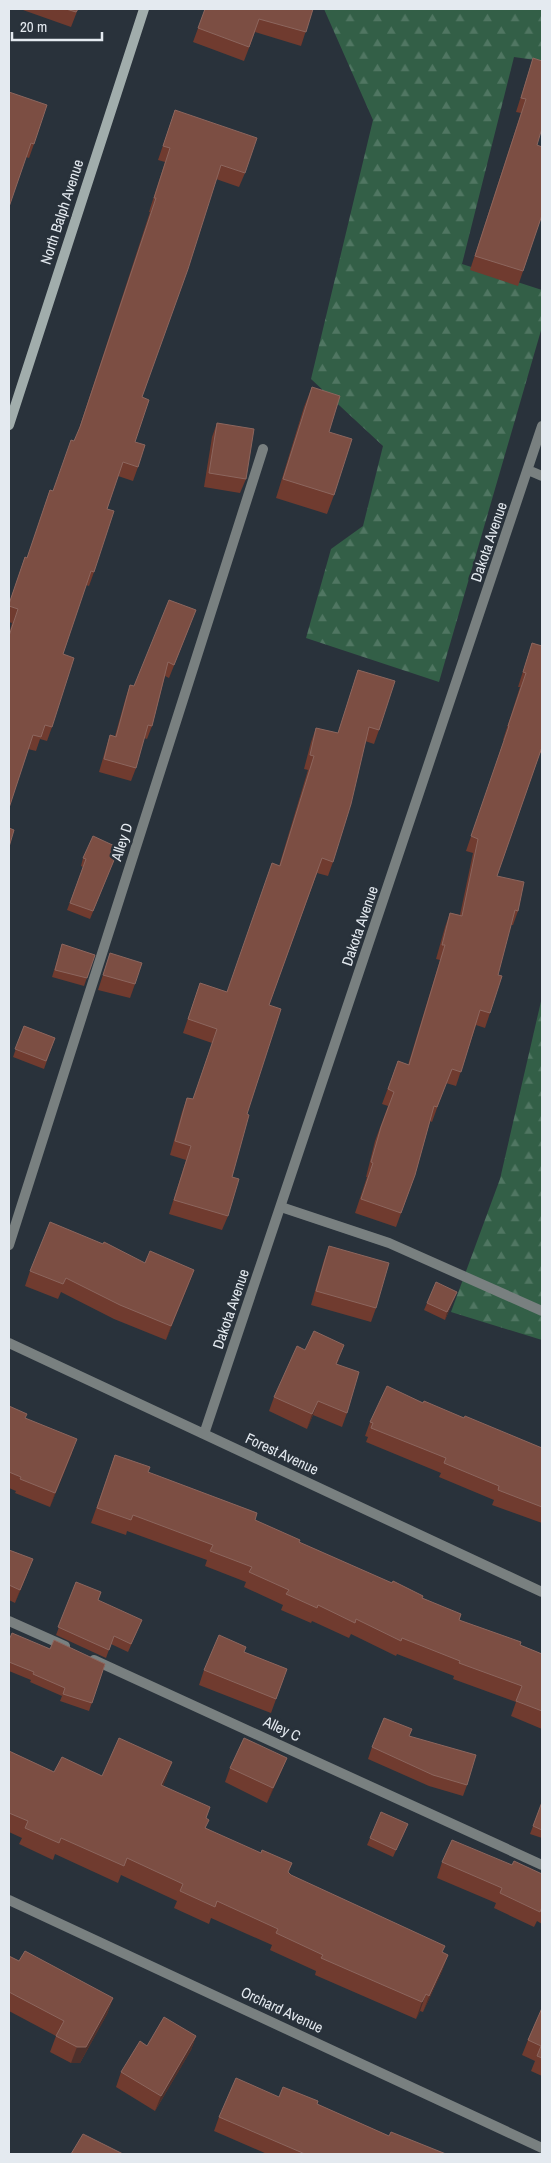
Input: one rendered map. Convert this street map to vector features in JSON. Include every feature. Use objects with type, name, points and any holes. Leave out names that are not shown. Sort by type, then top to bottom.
[{"type":"street","name":"North Balph Avenue","points":[[9,425],[144,9]]},
{"type":"street","name":"Dakota Avenue","points":[[204,1434],[542,426]]},
{"type":"street","name":"Alley D","points":[[9,1244],[264,450]]},
{"type":"street","points":[[528,470],[542,476]]},
{"type":"street","points":[[281,1207],[389,1243],[542,1311]]},
{"type":"street","name":"Forest Avenue","points":[[9,1343],[542,1592]]},
{"type":"street","name":"Alley C","points":[[9,1621],[542,1864]]},
{"type":"street","name":"Orchard Avenue","points":[[9,1900],[542,2148]]},
{"type":"green space","points":[[324,9],[542,9],[542,61],[514,57],[462,264],[542,290],[542,327],[439,682],[306,638],[331,549],[363,526],[383,446],[311,379],[373,120]]},
{"type":"green space","points":[[542,997],[542,1340],[451,1312],[500,1179]]},
{"type":"building","points":[[66,9],[78,9],[76,12]]},
{"type":"building","points":[[205,9],[313,9],[306,32],[259,19],[249,47],[198,28]]},
{"type":"building","points":[[533,58],[542,61],[542,128],[537,145],[542,147],[542,215],[523,271],[475,256],[526,99],[521,98]]},
{"type":"building","points":[[9,92],[47,105],[34,144],[31,143],[9,207]]},
{"type":"building","points":[[175,110],[257,138],[245,173],[221,165],[188,269],[142,397],[149,400],[135,442],[145,445],[138,467],[123,462],[107,509],[114,511],[94,572],[91,571],[63,654],[74,658],[52,727],[45,725],[41,737],[33,735],[9,808],[9,636],[18,609],[9,606],[9,604],[50,490],[53,491],[71,440],[74,441],[80,427],[156,198],[154,198],[170,148],[163,146]]},
{"type":"building","points":[[312,387],[340,396],[329,432],[352,439],[334,495],[283,479]]},
{"type":"building","points":[[217,423],[254,429],[246,479],[209,473]]},
{"type":"building","points":[[169,600],[196,610],[174,665],[168,662],[152,726],[148,725],[136,768],[104,759],[110,735],[116,737],[130,685],[134,686]]},
{"type":"building","points":[[532,643],[542,646],[542,747],[497,876],[524,882],[518,911],[515,910],[498,975],[502,976],[490,1013],[480,1010],[461,1072],[452,1069],[437,1107],[434,1106],[415,1175],[401,1213],[361,1199],[373,1163],[371,1162],[381,1127],[394,1092],[388,1089],[398,1061],[409,1065],[445,945],[442,945],[450,913],[462,916],[478,839],[471,836],[526,673],[523,672]]},
{"type":"building","points":[[358,670],[395,681],[379,730],[369,727],[351,804],[333,862],[322,858],[269,1005],[281,1009],[247,1114],[249,1115],[232,1177],[239,1179],[228,1216],[174,1200],[191,1146],[175,1141],[187,1098],[193,1099],[217,1029],[188,1019],[200,983],[227,992],[272,863],[280,866],[314,756],[310,755],[316,728],[338,733]]},
{"type":"building","points":[[9,828],[14,830],[9,847]]},
{"type":"building","points":[[93,836],[119,848],[93,911],[70,903],[86,859],[83,858]]},
{"type":"building","points":[[62,944],[95,955],[87,978],[55,970]]},
{"type":"building","points":[[110,953],[142,963],[135,984],[103,975]]},
{"type":"building","points":[[24,1026],[55,1038],[46,1061],[15,1049]]},
{"type":"building","points":[[50,1222],[103,1244],[104,1242],[145,1263],[150,1251],[194,1270],[171,1326],[120,1305],[66,1278],[63,1284],[30,1271]]},
{"type":"building","points":[[329,1246],[389,1263],[376,1308],[316,1291]]},
{"type":"building","points":[[436,1282],[457,1292],[447,1312],[427,1303]]},
{"type":"building","points":[[314,1331],[344,1345],[336,1364],[359,1372],[347,1413],[318,1401],[312,1414],[274,1397],[297,1346],[305,1350]]},
{"type":"building","points":[[387,1386],[423,1403],[424,1401],[464,1418],[465,1416],[542,1448],[542,1507],[498,1490],[499,1486],[444,1463],[446,1458],[371,1428],[373,1423],[370,1422]]},
{"type":"building","points":[[9,1406],[27,1414],[25,1418],[77,1439],[55,1493],[20,1479],[21,1477],[9,1472]]},
{"type":"building","points":[[115,1455],[150,1467],[148,1472],[257,1513],[255,1520],[300,1540],[299,1542],[392,1583],[393,1581],[423,1596],[422,1598],[461,1614],[459,1620],[521,1642],[520,1645],[542,1654],[542,1711],[516,1701],[522,1686],[459,1663],[460,1661],[402,1638],[401,1641],[356,1619],[355,1623],[318,1605],[317,1608],[286,1594],[289,1590],[249,1572],[252,1567],[210,1551],[213,1545],[133,1515],[131,1520],[97,1508]]},
{"type":"building","points":[[9,1550],[33,1559],[20,1590],[9,1585]]},
{"type":"building","points":[[76,1582],[101,1592],[98,1600],[142,1620],[131,1644],[114,1636],[109,1650],[58,1627]]},
{"type":"building","points":[[12,1633],[50,1649],[54,1640],[105,1664],[92,1703],[63,1694],[65,1688],[9,1662],[9,1640]]},
{"type":"building","points":[[219,1635],[246,1647],[244,1652],[287,1669],[276,1699],[204,1670]]},
{"type":"building","points":[[384,1718],[412,1729],[409,1736],[476,1755],[467,1785],[433,1775],[372,1747]]},
{"type":"building","points":[[119,1738],[172,1762],[161,1785],[210,1807],[206,1818],[209,1820],[205,1828],[261,1853],[262,1850],[292,1863],[288,1872],[291,1875],[445,1946],[442,1952],[448,1955],[429,1996],[426,1994],[422,2002],[321,1958],[323,1955],[276,1933],[278,1929],[217,1901],[215,1907],[180,1891],[183,1884],[127,1858],[124,1866],[61,1838],[59,1843],[25,1828],[28,1821],[9,1813],[9,1751],[54,1772],[62,1757],[102,1776]]},
{"type":"building","points":[[244,1738],[287,1758],[273,1788],[230,1768]]},
{"type":"building","points":[[542,1802],[542,1830],[533,1826]]},
{"type":"building","points":[[381,1812],[408,1824],[396,1850],[370,1838]]},
{"type":"building","points":[[452,1840],[512,1865],[514,1861],[542,1874],[542,1907],[540,1912],[500,1893],[502,1888],[442,1862]]},
{"type":"building","points":[[25,1951],[113,1998],[86,2047],[77,2047],[56,2036],[64,2021],[9,1992],[9,1956],[19,1961]]},
{"type":"building","points":[[542,2008],[542,2058],[537,2056],[541,2046],[528,2040]]},
{"type":"building","points":[[164,2017],[196,2036],[161,2096],[121,2072],[140,2041],[147,2046]]},
{"type":"building","points":[[236,2078],[279,2097],[283,2087],[318,2101],[317,2104],[389,2136],[391,2132],[446,2154],[305,2154],[219,2117]]},
{"type":"building","points":[[83,2134],[123,2154],[71,2154]]}]
